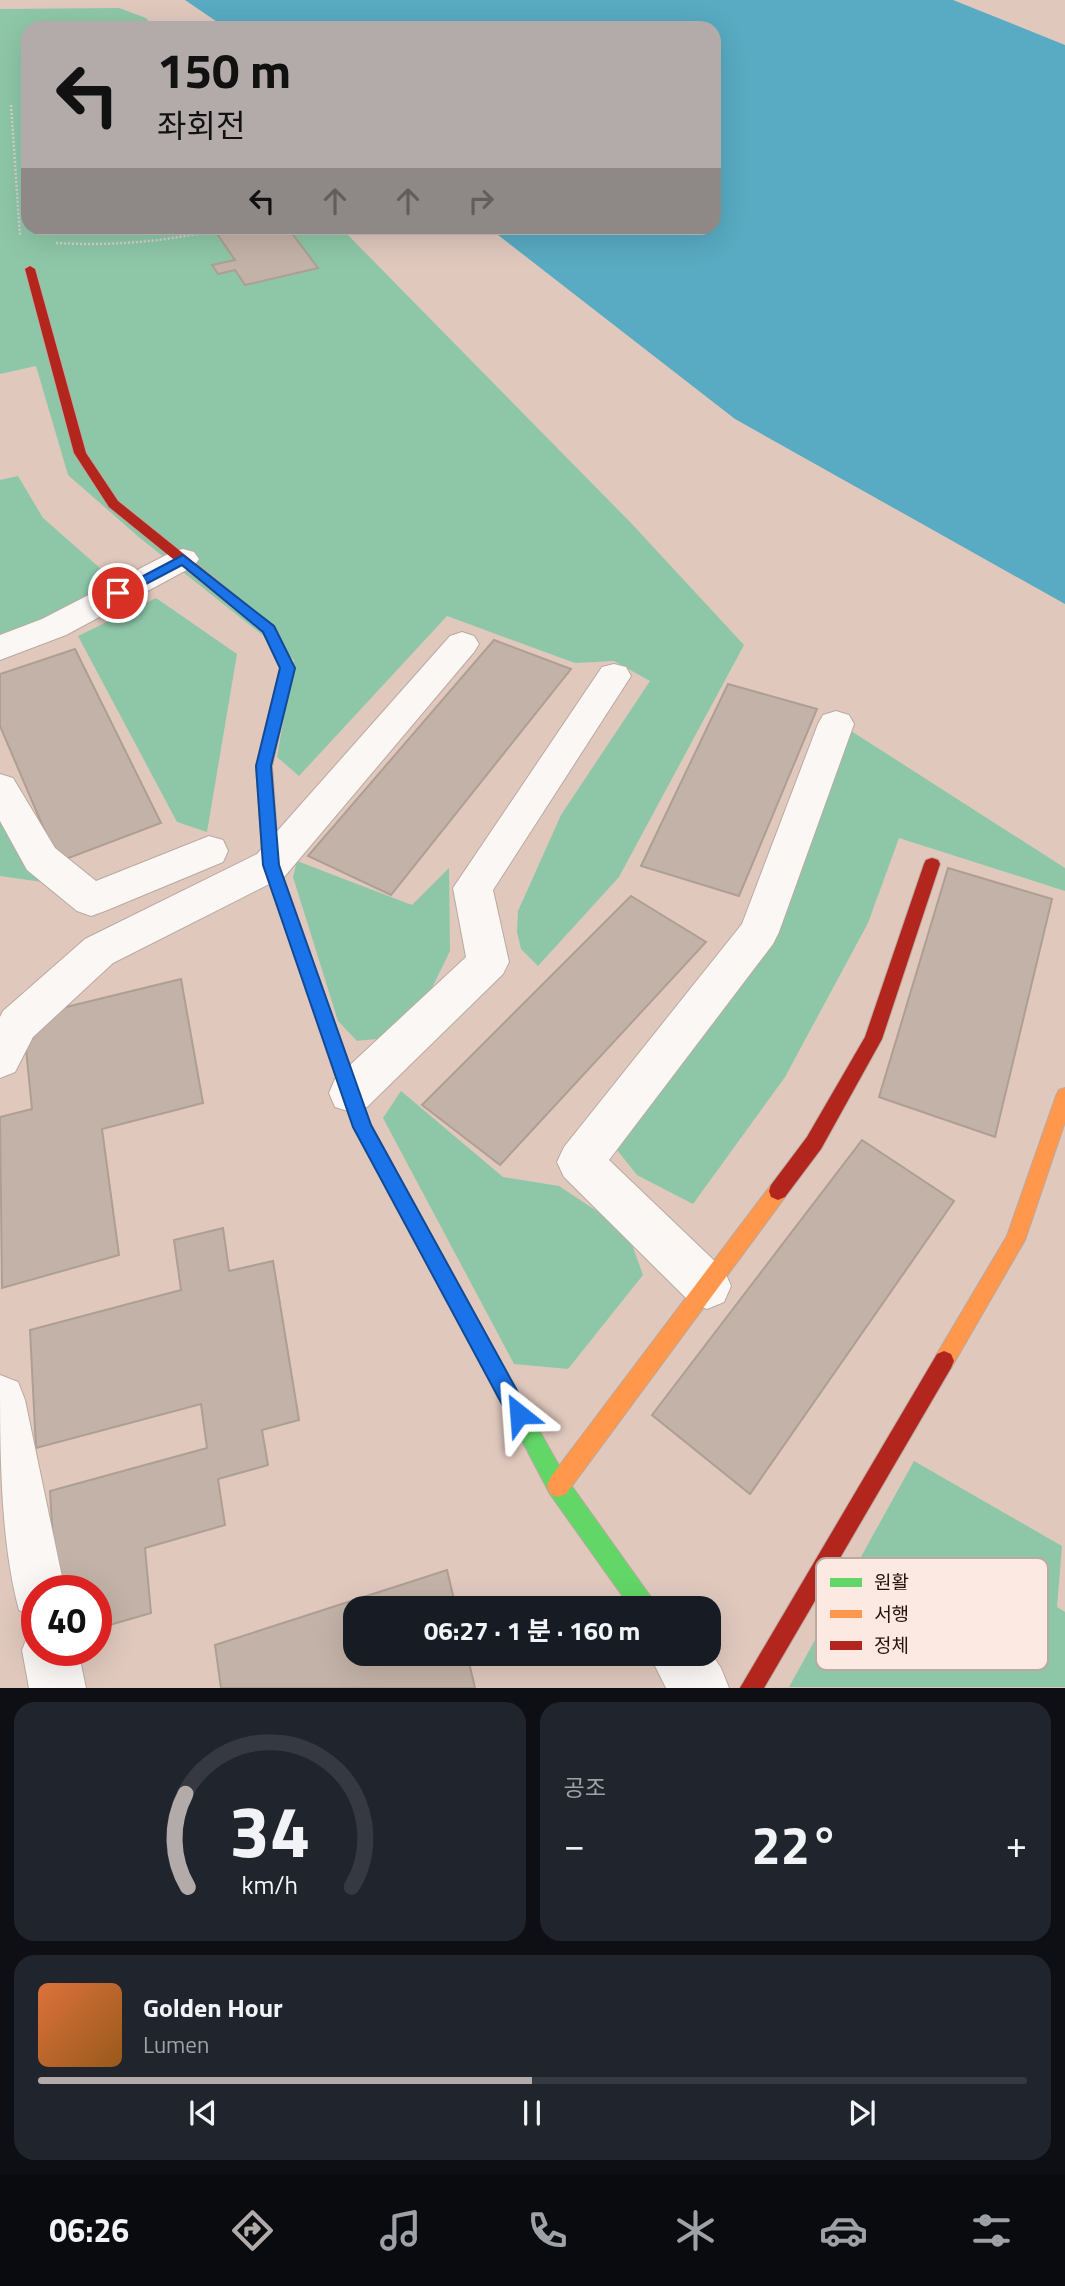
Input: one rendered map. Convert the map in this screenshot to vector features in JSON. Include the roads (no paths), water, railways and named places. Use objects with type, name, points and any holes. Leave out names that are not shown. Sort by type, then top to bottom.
[{"type":"street","points":[[30,270],[80,453],[113,504],[269,629],[287,668],[264,766],[271,865],[363,1127],[558,1486],[636,1596]]},
{"type":"street","points":[[0,648],[54,627],[183,559]]},
{"type":"street","points":[[0,1059],[18,1024],[99,951],[271,865],[463,644]]},
{"type":"street","points":[[351,1093],[488,962],[473,888],[614,676]]},
{"type":"street","points":[[706,1286],[580,1162],[759,932],[836,724]]},
{"type":"street","points":[[0,788],[41,859],[91,900],[209,851]]},
{"type":"street","points":[[558,1486],[814,1143],[873,1039],[932,864]]},
{"type":"street","points":[[828,1558],[1015,1240],[1065,1096]]},
{"type":"street","points":[[0,1400],[35,1575]]},
{"type":"street","points":[[751,1688],[816,1578]]},
{"type":"street","points":[[53,1666],[58,1688]]},
{"type":"street","points":[[685,1666],[701,1688]]},
{"type":"water","points":[[185,0],[953,0],[1065,45],[1065,604],[735,419],[498,235],[721,235],[721,21],[216,21]]}]
